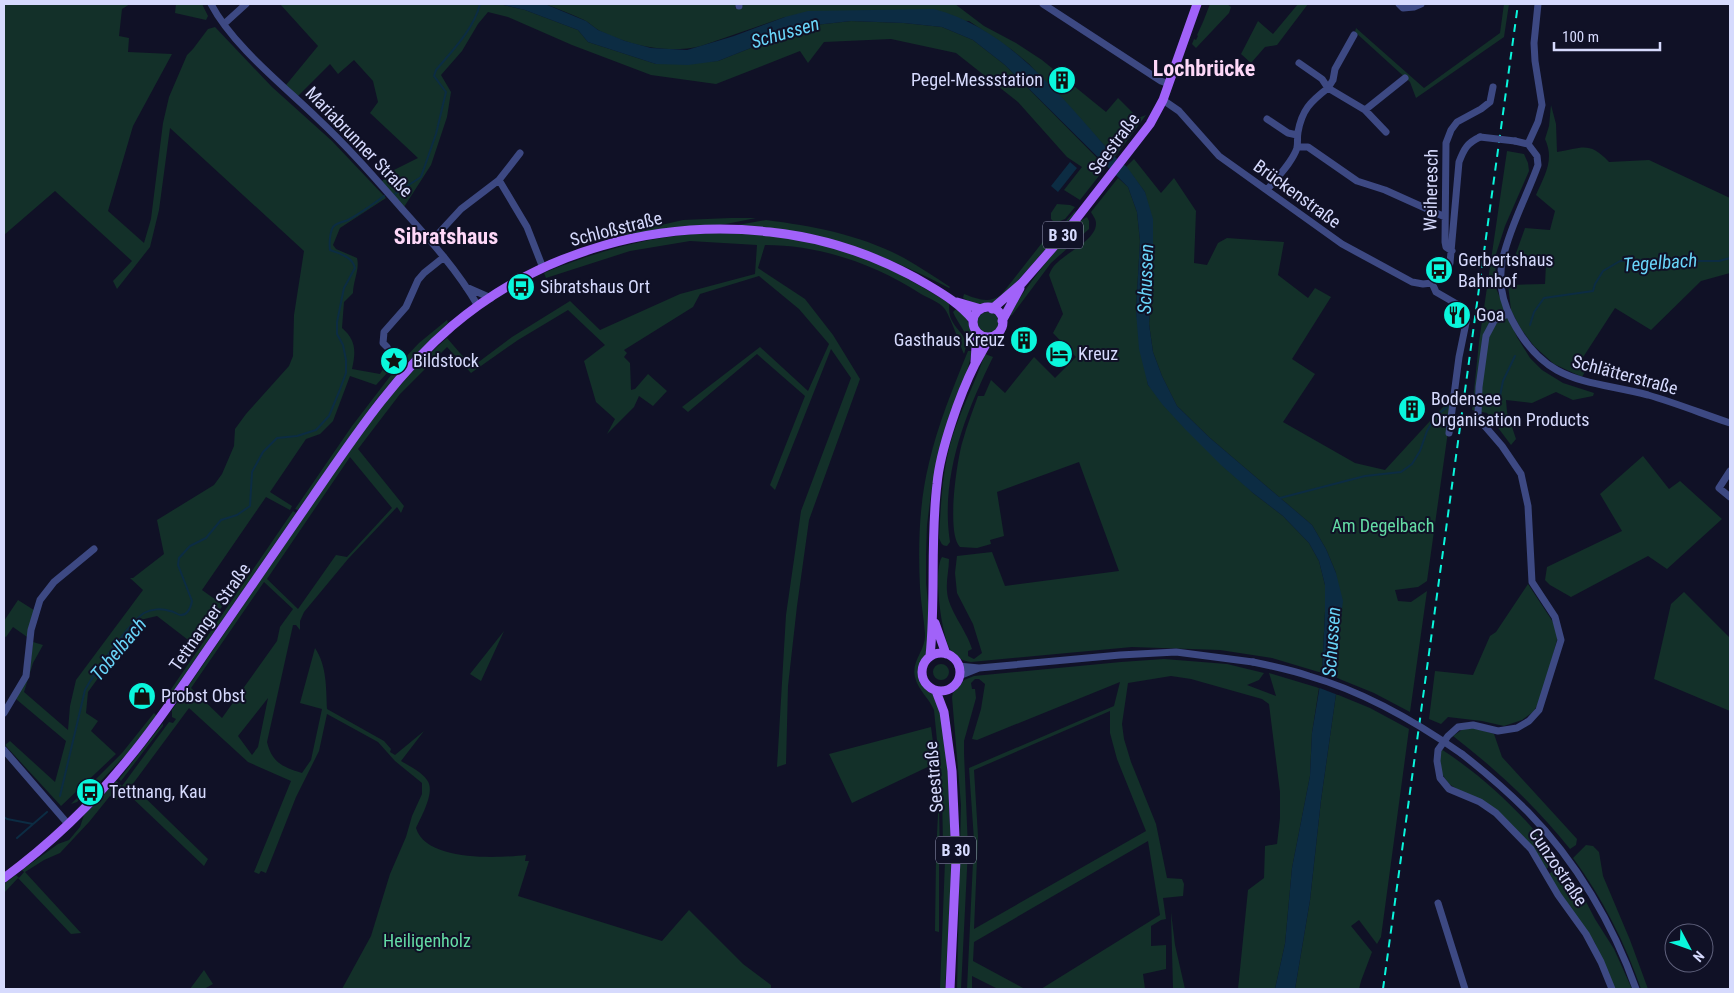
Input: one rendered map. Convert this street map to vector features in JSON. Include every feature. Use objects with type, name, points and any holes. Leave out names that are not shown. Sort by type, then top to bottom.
[{"type":"main road","name":"Seestraße","points":[[992,309],[1022,283],[1103,186],[1153,121],[1169,84],[1197,4]]},
{"type":"main road","name":"Schloßstraße","points":[[346,448],[369,416],[409,368],[449,329],[478,306],[543,268],[597,247],[635,237],[710,229],[749,230],[791,234],[835,244],[862,253],[915,277],[954,301],[973,320]]},
{"type":"main road","name":"Seestraße","points":[[1002,320],[1022,283]]},
{"type":"main road","name":"Schloßstraße","points":[[954,301],[981,309]]},
{"type":"main road","points":[[981,309],[992,309],[999,312],[1002,320],[1000,331],[990,337],[985,337],[977,332],[973,320],[981,309]]},
{"type":"main road","name":"Seestraße","points":[[975,364],[977,332]]},
{"type":"main road","name":"Seestraße","points":[[950,989],[956,859],[952,771],[944,712],[936,690],[926,685],[922,674],[923,664],[930,656],[933,618],[933,550],[937,483],[947,438],[975,364],[990,337]]},
{"type":"main road","name":"Tettnanger Straße","points":[[4,878],[68,824],[114,777],[148,735],[346,448]]},
{"type":"main road","name":"Seestraße","points":[[933,618],[946,654],[956,660],[958,666]]},
{"type":"main road","points":[[930,656],[946,654]]},
{"type":"main road","points":[[958,666],[959,676]]},
{"type":"main road","name":"Seestraße","points":[[944,712],[950,689],[954,686],[959,676]]},
{"type":"main road","points":[[936,690],[950,689]]},
{"type":"street","name":"Mariabrunner Straße","points":[[211,4],[224,24],[249,53],[333,133],[387,191],[444,257],[478,306]]},
{"type":"street","points":[[224,24],[246,4]]},
{"type":"street","points":[[1043,4],[1108,48],[1169,84]]},
{"type":"street","points":[[1399,4],[1404,8],[1421,4]]},
{"type":"street","points":[[1450,434],[1467,318],[1466,311],[1462,307],[1436,292],[1432,283],[1438,280],[1450,263],[1459,162],[1464,148],[1471,141],[1480,137],[1528,144],[1538,122],[1542,104],[1534,43],[1538,4]]},
{"type":"street","points":[[1268,190],[1297,147],[1297,135],[1304,111],[1328,88],[1333,80],[1335,69],[1354,35]]},
{"type":"street","points":[[1299,63],[1322,79],[1328,88],[1365,110],[1386,132]]},
{"type":"street","points":[[1365,110],[1405,78]]},
{"type":"street","name":"Weiheresch","points":[[1452,251],[1446,247],[1446,143],[1451,130],[1457,122],[1482,109],[1490,102],[1493,87]]},
{"type":"street","name":"Brückenstraße","points":[[1162,100],[1179,111],[1219,156],[1347,247],[1412,282],[1432,283]]},
{"type":"street","points":[[1267,119],[1288,133],[1297,135]]},
{"type":"street","name":"Schlätterstraße","points":[[1528,144],[1537,156],[1538,165],[1512,230],[1503,258],[1501,280],[1509,314],[1519,334],[1536,356],[1551,369],[1578,380],[1649,396],[1730,424]]},
{"type":"street","points":[[1297,147],[1308,147],[1356,181],[1385,190],[1445,216]]},
{"type":"street","points":[[430,240],[461,209],[499,180],[520,153]]},
{"type":"street","points":[[499,180],[528,227],[543,268]]},
{"type":"street","points":[[387,347],[383,343],[382,338],[384,332],[406,307],[418,280],[444,257]]},
{"type":"street","points":[[465,287],[491,298]]},
{"type":"street","name":"Cunzostraße","points":[[1509,314],[1494,321],[1486,336],[1481,363],[1478,415],[1521,474],[1528,506],[1532,582],[1555,617],[1561,640],[1539,710],[1529,721],[1517,728],[1498,731],[1473,725],[1458,727],[1448,736],[1438,750],[1437,761],[1440,778],[1449,789],[1480,802],[1496,813],[1531,849],[1558,895],[1586,934],[1601,962],[1612,989]]},
{"type":"street","points":[[1730,471],[1719,488],[1730,497]]},
{"type":"street","points":[[4,713],[26,676],[32,630],[40,600],[54,582],[94,549]]},
{"type":"street","points":[[958,666],[979,668],[1120,655],[1176,652],[1254,662],[1310,676],[1358,694],[1409,719],[1462,754],[1503,788],[1528,812],[1573,867],[1593,897],[1610,928],[1636,989]]},
{"type":"street","points":[[959,676],[979,668]]},
{"type":"street","points":[[4,750],[68,824]]},
{"type":"street","points":[[1438,903],[1465,989]]},
{"type":"green space","points":[[4,4],[130,4],[122,9],[119,36],[129,38],[128,52],[172,54],[133,126],[108,211],[144,243],[151,219],[163,123],[169,97],[187,55],[208,29],[215,27],[272,87],[332,141],[386,198],[340,228],[333,245],[336,249],[357,258],[358,262],[353,293],[344,302],[342,328],[347,332],[354,346],[352,369],[380,374],[393,354],[400,359],[376,385],[350,376],[333,421],[320,434],[306,439],[270,492],[292,506],[290,510],[266,497],[202,590],[223,605],[196,646],[157,616],[140,620],[88,692],[86,713],[98,721],[91,731],[116,754],[61,806],[5,745],[10,741],[55,782],[66,741],[16,699],[31,659],[33,642],[43,645],[33,663],[24,692],[68,730],[70,706],[76,680],[143,590],[130,578],[133,578],[164,554],[157,520],[214,485],[222,474],[234,446],[235,429],[289,366],[293,356],[294,315],[304,251],[170,128],[159,210],[150,247],[117,289],[113,281],[132,261],[55,191],[4,235]]},
{"type":"green space","points":[[176,4],[202,4],[208,16],[206,20],[175,13]]},
{"type":"green space","points":[[280,4],[499,4],[525,10],[578,30],[588,42],[656,64],[718,61],[806,26],[851,21],[942,27],[973,40],[1005,65],[1106,167],[1080,200],[1064,190],[1082,167],[1067,157],[1018,102],[956,53],[891,39],[824,42],[808,63],[800,51],[716,84],[651,75],[572,45],[508,17],[488,12],[478,24],[462,51],[441,75],[451,92],[447,117],[431,165],[404,207],[381,182],[394,170],[418,158],[370,113],[378,102],[373,81],[354,60],[338,74],[330,64],[298,96],[286,85],[318,46]]},
{"type":"green space","points":[[545,4],[736,4],[735,8],[741,9],[743,4],[955,4],[984,26],[1016,43],[1042,60],[1106,112],[1118,98],[1138,118],[1146,115],[1115,157],[1029,64],[969,21],[785,17],[701,46],[662,49],[624,41],[598,30],[584,20]]},
{"type":"green space","points":[[1210,4],[1227,4],[1231,7],[1229,13],[1196,48],[1192,44],[1198,36]]},
{"type":"green space","points":[[1298,4],[1308,4],[1277,45],[1265,47],[1251,63],[1241,54],[1258,21],[1273,34]]},
{"type":"green space","points":[[1504,4],[1509,4],[1504,37],[1416,98],[1410,82],[1355,32],[1356,28],[1424,88],[1500,33]]},
{"type":"green space","points":[[1551,105],[1556,124],[1557,152],[1585,148],[1596,151],[1609,162],[1649,160],[1730,198],[1730,273],[1701,281],[1651,330],[1615,308],[1578,365],[1586,370],[1582,377],[1554,364],[1534,346],[1521,329],[1511,310],[1508,285],[1545,284],[1546,264],[1515,256],[1525,228],[1550,230],[1555,211],[1536,195],[1549,161],[1548,147],[1545,139],[1549,126]]},
{"type":"green space","points":[[1507,151],[1524,154],[1529,171],[1505,226],[1496,254],[1495,286],[1517,337],[1530,358],[1542,370],[1563,383],[1594,393],[1593,396],[1573,400],[1556,392],[1532,403],[1506,400],[1507,412],[1516,439],[1511,445],[1487,413],[1472,410],[1479,342]]},
{"type":"green space","name":"Am Degelbach","points":[[1134,159],[1161,193],[1174,178],[1196,211],[1194,263],[1207,265],[1218,243],[1227,238],[1284,242],[1278,275],[1308,298],[1315,288],[1331,297],[1292,359],[1315,374],[1283,422],[1355,463],[1385,470],[1453,396],[1427,581],[1418,587],[1395,590],[1398,601],[1411,602],[1427,591],[1410,712],[1374,693],[1337,678],[1336,573],[1326,549],[1312,525],[1210,438],[1177,406],[1162,376],[1153,352],[1149,324],[1153,257],[1145,192],[1126,167]]},
{"type":"green space","points":[[1118,178],[1128,187],[1137,212],[1140,241],[1136,311],[1148,385],[1253,493],[1283,516],[1309,543],[1319,561],[1325,585],[1322,673],[1272,658],[1220,650],[1132,647],[971,662],[962,660],[955,655],[947,643],[941,618],[938,588],[939,564],[942,557],[949,559],[947,587],[950,605],[972,649],[968,651],[968,656],[974,659],[982,653],[973,624],[957,593],[955,573],[957,556],[992,552],[1005,586],[1119,571],[1079,462],[997,492],[1004,536],[990,540],[991,544],[977,548],[960,547],[956,539],[953,512],[961,449],[978,396],[984,396],[991,380],[1005,393],[1034,357],[1055,378],[1076,357],[1053,333],[1063,314],[1049,275],[1056,264],[1092,234],[1096,223],[1091,212]]},
{"type":"green space","points":[[1057,204],[1075,207],[1065,219],[1055,223],[1051,219],[1051,213]]},
{"type":"green space","points":[[1075,211],[1042,253],[1001,298],[985,305],[963,298],[964,294],[987,300],[1001,295],[1049,234],[1066,221]]},
{"type":"green space","points":[[1087,217],[1089,229],[1051,263],[1012,315],[1009,316],[1043,266],[1082,220]]},
{"type":"green space","points":[[756,218],[726,224],[663,229],[624,236],[622,234],[683,220]]},
{"type":"green space","points":[[766,220],[801,225],[854,237],[871,243],[922,268],[950,287],[872,253],[821,237],[738,225]]},
{"type":"green space","name":"Heiligenholz","points":[[725,233],[804,240],[835,247],[864,257],[894,271],[949,303],[952,321],[965,342],[964,354],[949,317],[942,306],[885,274],[846,258],[806,248],[765,245],[758,268],[805,299],[833,335],[860,379],[809,520],[788,686],[786,764],[777,767],[786,615],[801,511],[851,378],[831,349],[775,490],[770,485],[805,396],[757,354],[688,412],[682,407],[760,347],[808,391],[829,344],[799,309],[759,276],[700,294],[693,307],[624,350],[627,353],[624,357],[630,363],[631,390],[635,389],[648,374],[667,391],[653,406],[639,396],[634,407],[607,434],[615,419],[596,402],[584,361],[605,345],[568,310],[518,340],[471,373],[447,347],[400,394],[358,449],[404,506],[401,513],[397,507],[348,559],[304,612],[300,621],[300,630],[296,625],[293,625],[267,742],[275,759],[289,769],[302,773],[311,760],[322,709],[300,703],[315,648],[324,670],[327,709],[384,741],[391,749],[390,752],[395,755],[424,731],[401,761],[422,774],[429,785],[430,791],[427,804],[416,828],[422,839],[434,847],[465,855],[499,857],[526,855],[525,861],[529,861],[518,896],[662,941],[689,910],[743,964],[771,985],[771,989],[342,989],[371,936],[390,874],[422,794],[422,783],[395,761],[378,742],[327,714],[319,751],[296,797],[266,873],[261,871],[259,874],[254,872],[291,781],[248,762],[189,708],[132,785],[208,859],[204,866],[126,792],[116,800],[110,796],[60,853],[25,872],[81,933],[71,934],[18,878],[4,893],[4,884],[16,875],[19,878],[24,872],[22,870],[58,844],[69,840],[80,827],[84,815],[116,781],[122,786],[169,722],[173,723],[176,719],[172,717],[172,710],[340,463],[390,398],[427,357],[447,338],[472,367],[512,337],[570,301],[600,330],[680,294],[755,274],[757,245],[690,241],[630,251],[546,278],[544,273],[609,250],[648,240]],"holes":[[[350,457],[392,508],[347,557],[336,555],[298,609],[267,579]],[[264,582],[293,609],[280,627],[277,641],[222,718],[191,688]],[[268,698],[258,747],[252,755],[238,736]]]},
{"type":"green space","points":[[956,309],[968,321],[972,336],[972,348],[969,347],[965,333],[953,312]]},
{"type":"green space","points":[[988,312],[996,315],[999,323],[996,331],[988,334],[980,331],[977,323],[980,315]]},
{"type":"green space","points":[[447,320],[448,323],[403,367],[400,363],[419,343]]},
{"type":"green space","points":[[968,351],[972,351],[967,372],[937,462],[931,493],[927,525],[926,583],[931,631],[929,651],[921,662],[919,674],[924,686],[932,693],[940,710],[948,771],[951,854],[948,856],[944,853],[943,845],[942,792],[934,710],[919,686],[914,671],[925,640],[920,588],[919,541],[923,494],[933,449],[946,406]]},
{"type":"green space","points":[[985,354],[993,357],[964,423],[952,470],[948,518],[950,542],[945,546],[939,538],[942,488],[946,463],[956,427]]},
{"type":"green space","points":[[398,366],[401,370],[376,400],[298,510],[295,509],[352,426]]},
{"type":"green space","points":[[1643,456],[1669,489],[1680,481],[1722,519],[1667,569],[1648,556],[1571,597],[1550,585],[1545,580],[1547,567],[1622,531],[1600,494]]},
{"type":"green space","points":[[293,511],[296,513],[166,702],[163,701]]},
{"type":"green space","points":[[1528,584],[1553,622],[1558,636],[1541,700],[1533,712],[1522,720],[1504,726],[1448,717],[1441,724],[1429,719],[1435,671],[1473,675],[1490,636],[1496,632]]},
{"type":"green space","points":[[1684,592],[1730,638],[1730,711],[1654,679],[1671,604]]},
{"type":"green space","points":[[18,600],[37,612],[30,639],[13,627],[6,637],[4,636],[4,621]]},
{"type":"green space","points":[[504,631],[481,681],[470,674]]},
{"type":"green space","points":[[1164,659],[1227,664],[1264,673],[1259,680],[1247,685],[1276,696],[1269,673],[1319,688],[1312,733],[1310,776],[1292,868],[1285,944],[1275,989],[1238,989],[1248,890],[1264,878],[1265,846],[1277,844],[1280,818],[1280,792],[1269,704],[1262,699],[1191,679],[1171,676],[1128,683],[1122,724],[1124,739],[1131,762],[1156,824],[1167,878],[1182,879],[1184,884],[1183,896],[1163,898],[1166,919],[1151,926],[1151,946],[1166,945],[1166,969],[1143,974],[1145,989],[1041,989],[1160,915],[1148,841],[974,942],[973,961],[1025,989],[998,989],[972,976],[972,989],[967,989],[974,840],[969,768],[1114,706],[1120,682],[977,740],[972,739],[981,709],[985,684],[979,679],[975,679],[971,683],[972,689],[975,689],[976,698],[964,741],[968,849],[961,989],[957,989],[961,805],[953,693],[964,680],[974,676]],"holes":[[[1110,711],[1110,733],[1117,759],[1146,831],[974,929],[978,836],[974,770]]]},
{"type":"green space","points":[[941,664],[947,666],[949,672],[947,678],[941,680],[935,678],[933,672],[935,666]]},
{"type":"green space","points":[[1336,694],[1370,708],[1409,729],[1381,937],[1377,944],[1359,920],[1351,926],[1372,952],[1359,989],[1295,989],[1310,900],[1321,800]]},
{"type":"green space","points":[[154,713],[157,716],[135,745],[100,782],[97,781],[77,802],[71,804],[122,753]]},
{"type":"green space","points":[[163,723],[163,726],[121,781],[119,779]]},
{"type":"green space","points":[[931,727],[935,763],[852,803],[829,754]]},
{"type":"green space","points":[[1475,728],[1494,734],[1502,757],[1577,839],[1576,845],[1570,849],[1515,789],[1453,736],[1463,729]]},
{"type":"green space","points":[[1441,749],[1490,786],[1519,813],[1558,859],[1545,870],[1512,825],[1449,784],[1442,774],[1439,761]]},
{"type":"green space","points":[[936,772],[939,807],[939,855],[936,854],[938,814]]},
{"type":"green space","points":[[1586,845],[1593,846],[1599,852],[1603,876],[1648,989],[1641,989],[1612,921],[1594,888],[1573,858]]},
{"type":"green space","points":[[936,859],[939,860],[939,932],[935,931]]},
{"type":"green space","points":[[945,861],[952,863],[945,989],[940,989]]},
{"type":"green space","points":[[1560,864],[1581,892],[1614,949],[1632,989],[1615,989],[1595,943],[1548,875]]},
{"type":"green space","points":[[1171,912],[1175,945],[1185,989],[1173,989]]},
{"type":"green space","points":[[204,970],[213,984],[204,989],[190,989]]},
{"type":"water","name":"Schussen","points":[[500,4],[545,4],[586,21],[598,30],[625,41],[651,48],[687,50],[808,11],[934,9],[962,19],[987,33],[1011,50],[1055,90],[1115,157],[1127,167],[1145,192],[1153,219],[1149,324],[1153,352],[1162,376],[1177,406],[1210,438],[1312,525],[1326,549],[1336,573],[1343,601],[1337,651],[1336,694],[1321,800],[1310,900],[1295,989],[1275,989],[1285,944],[1292,868],[1310,776],[1312,733],[1322,673],[1325,585],[1319,561],[1309,543],[1283,516],[1221,465],[1162,404],[1148,385],[1139,349],[1136,311],[1140,241],[1137,212],[1128,187],[1005,65],[973,40],[942,27],[851,21],[806,26],[718,61],[688,65],[656,64],[588,42],[578,30],[525,10]]},
{"type":"water","points":[[1070,162],[1077,168],[1058,192],[1051,186]]},
{"type":"pier","points":[[1319,672],[1339,679],[1338,695],[1317,687]]},
{"type":"waterway","name":"Tobelbach","points":[[395,194],[421,177],[436,134],[446,92],[434,76],[436,70],[468,31],[480,4]]},
{"type":"waterway","name":"Tobelbach","points":[[60,796],[85,690],[104,661],[129,627],[144,613],[160,609],[181,615],[187,612],[192,601],[178,565],[179,558],[190,546],[206,538],[221,520],[237,515],[250,506],[252,472],[263,452],[277,438],[297,436],[316,430],[329,416],[346,373],[346,360],[343,345],[337,334],[337,322],[344,288],[355,268],[348,258],[330,250],[331,232],[336,224],[348,220],[384,196]]},
{"type":"waterway","name":"Tegelbach","points":[[1530,325],[1534,312],[1544,298],[1593,291],[1603,271],[1620,261],[1674,259],[1683,261],[1719,261],[1730,258]]},
{"type":"waterway","name":"Tegelbach","points":[[1500,396],[1503,381],[1515,356]]},
{"type":"waterway","name":"Tegelbach","points":[[1280,498],[1365,476],[1401,472],[1412,464],[1435,417],[1447,407]]},
{"type":"waterway","name":"Tobelbach","points":[[17,838],[47,812]]},
{"type":"waterway","points":[[4,817],[33,824]]},
{"type":"railway","points":[[1383,989],[1518,4]]},
{"type":"place","name":"Pegel-Messstation","points":[[1062,80]]},
{"type":"place","name":"Gerbertshaus Bahnhof","points":[[1439,270]]},
{"type":"place","name":"Sibratshaus Ort","points":[[521,287]]},
{"type":"place","name":"Goa","points":[[1457,315]]},
{"type":"place","name":"Gasthaus Kreuz","points":[[1024,340]]},
{"type":"place","name":"Kreuz","points":[[1059,354]]},
{"type":"place","name":"Bildstock","points":[[394,361]]},
{"type":"place","name":"Bodensee Organisation Products","points":[[1412,409]]},
{"type":"place","name":"Probst Obst","points":[[142,696]]},
{"type":"place","name":"Tettnang, Kau","points":[[90,792]]},
{"type":"district","name":"Lochbrücke","points":[[1204,68]]},
{"type":"district","name":"Sibratshaus","points":[[446,236]]}]
